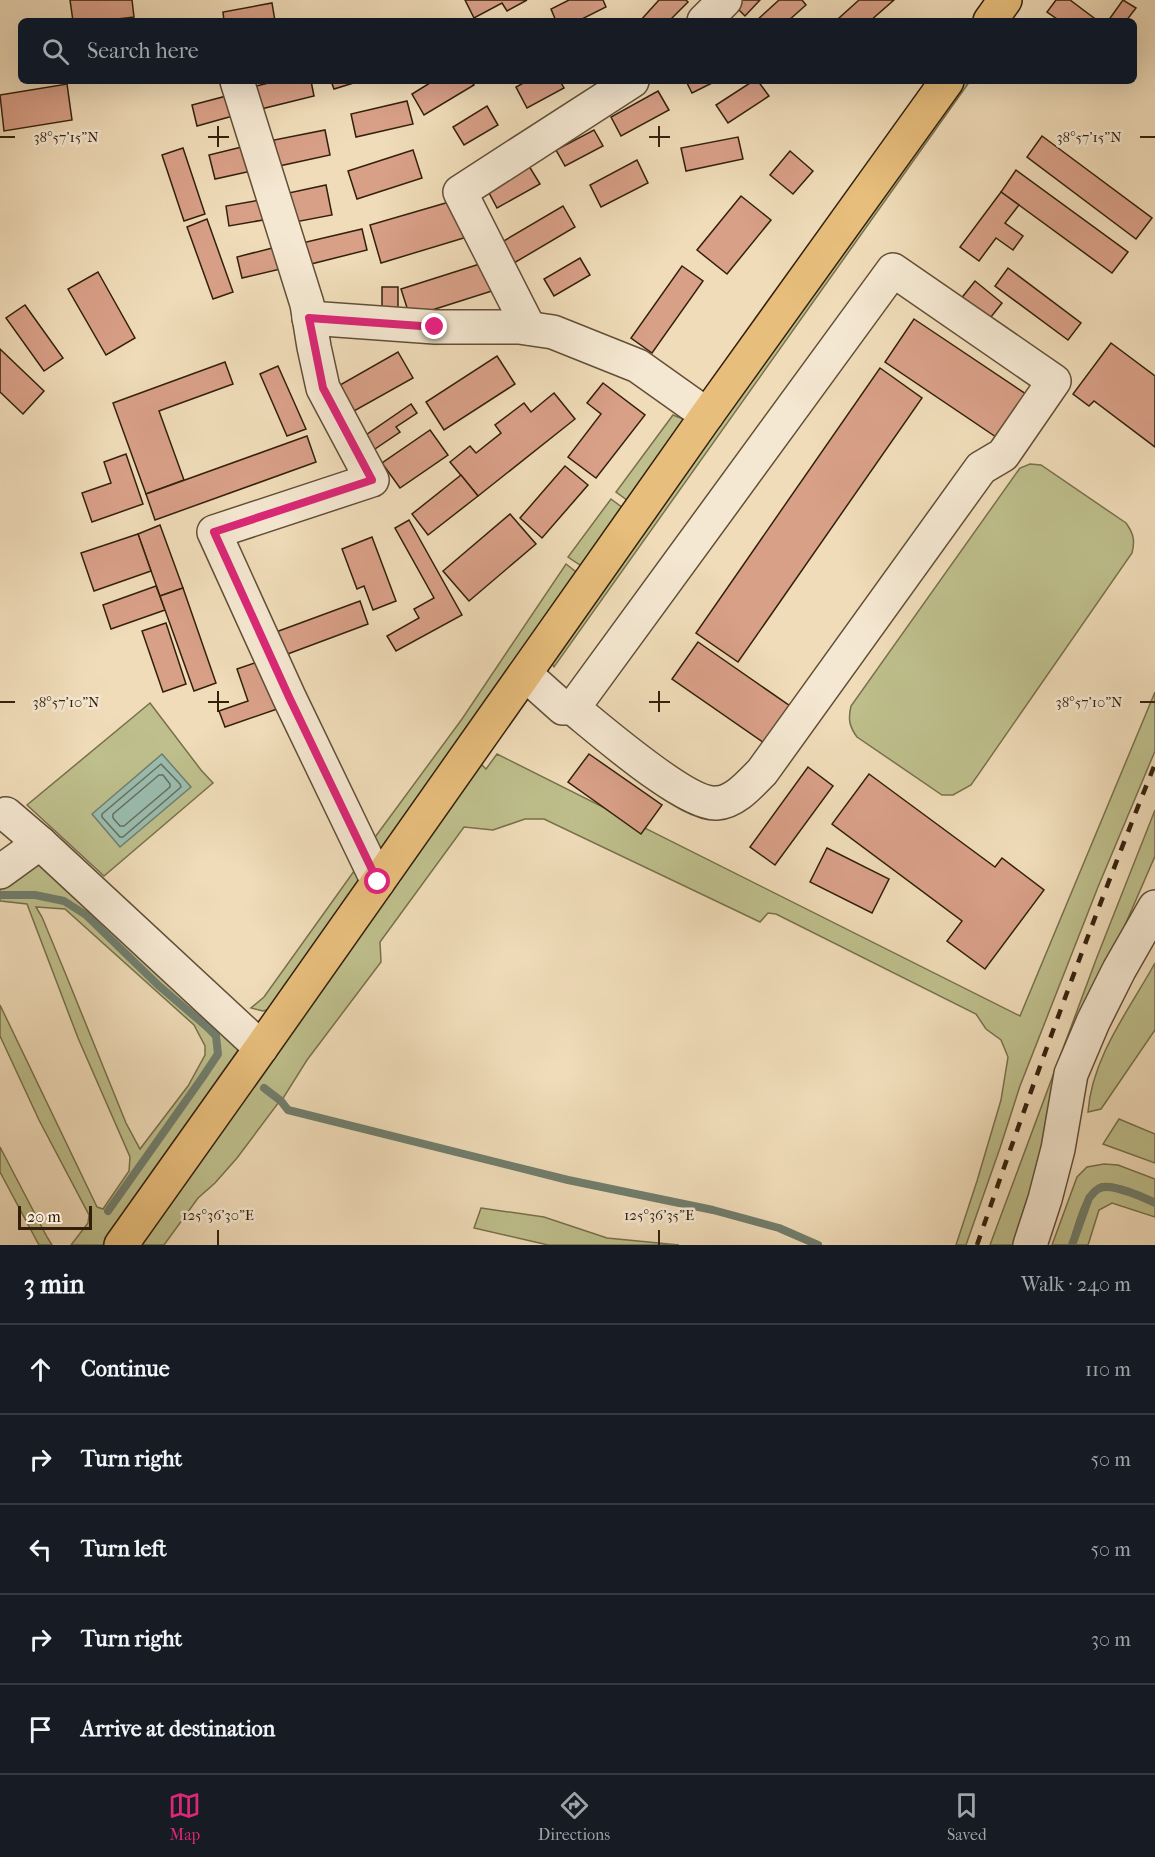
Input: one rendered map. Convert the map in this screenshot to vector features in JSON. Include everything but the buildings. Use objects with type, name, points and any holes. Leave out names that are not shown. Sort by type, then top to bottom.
[{"type":"main road","points":[[992,18],[1005,0]]},
{"type":"main road","points":[[121,1245],[707,415],[945,84]]},
{"type":"street","points":[[707,18],[725,0]]},
{"type":"street","points":[[238,84],[307,304],[323,388],[372,480],[214,532],[289,697],[378,882]]},
{"type":"street","points":[[529,328],[460,192],[627,84]]},
{"type":"street","points":[[525,674],[563,708],[573,708],[647,767],[688,795],[717,804],[736,796],[762,772],[981,468],[1003,455],[1054,381],[893,270],[573,708]]},
{"type":"street","points":[[309,318],[435,327],[519,327],[553,332],[638,366],[707,415]]},
{"type":"street","points":[[6,814],[261,1048]]},
{"type":"street","points":[[0,872],[40,843]]},
{"type":"street","points":[[1030,1245],[1058,1149],[1071,1074],[1098,1012],[1155,907]]},
{"type":"green space","points":[[958,84],[968,84],[554,667],[551,662]]},
{"type":"green space","points":[[673,415],[688,421],[631,503],[616,492]]},
{"type":"green space","points":[[1030,464],[1041,465],[1126,523],[1133,538],[1132,553],[971,785],[953,795],[942,795],[857,737],[850,722],[851,706],[1020,468]]},
{"type":"green space","points":[[611,499],[627,511],[583,567],[568,557]]},
{"type":"green space","points":[[566,564],[580,575],[384,857],[370,844],[462,719]]},
{"type":"green space","points":[[1155,692],[1155,751],[1098,887],[1020,1086],[966,1245],[956,1245],[1001,1100],[1008,1057],[1001,1040],[986,1029],[976,1014],[776,914],[768,913],[760,922],[544,819],[525,819],[493,830],[464,827],[380,942],[381,962],[307,1060],[282,1100],[265,1086],[263,1089],[279,1102],[237,1158],[198,1198],[164,1245],[136,1245],[480,763],[486,769],[497,754],[1020,1016]]},
{"type":"green space","points":[[150,703],[213,783],[104,876],[27,805]]},
{"type":"green space","points":[[1155,810],[1155,856],[1109,962],[1036,1174],[1018,1245],[990,1245],[1097,957]]},
{"type":"green space","points":[[36,857],[220,1018],[241,1053],[106,1245],[71,1245],[88,1223],[89,1215],[39,1120],[0,1036],[0,1005],[97,1207],[103,1209],[129,1171],[130,1157],[78,1038],[27,904],[0,901],[0,897],[35,897],[63,903],[84,916],[214,1036],[216,1053],[201,1078],[108,1210],[110,1212],[204,1079],[219,1053],[216,1036],[207,1025],[159,984],[86,914],[64,900],[35,895],[0,893],[0,880]],"holes":[[[36,907],[65,909],[194,1025],[205,1046],[205,1055],[188,1086],[140,1149],[126,1123]]]},
{"type":"green space","points":[[357,867],[364,881],[274,1008],[263,1011],[251,1008],[264,997]]},
{"type":"green space","points":[[1155,963],[1155,1030],[1101,1109],[1088,1112],[1096,1072],[1104,1053]]},
{"type":"green space","points":[[1119,1119],[1155,1134],[1155,1163],[1103,1144]]},
{"type":"green space","points":[[0,1147],[52,1245],[39,1245],[0,1172]]},
{"type":"green space","points":[[1104,1164],[1118,1165],[1155,1179],[1155,1199],[1120,1186],[1101,1184],[1089,1193],[1069,1245],[1052,1245],[1077,1177],[1087,1167]]},
{"type":"green space","points":[[1108,1189],[1155,1205],[1155,1217],[1112,1203],[1099,1210],[1088,1245],[1075,1245],[1091,1200],[1098,1192]]},
{"type":"green space","points":[[481,1208],[544,1217],[607,1238],[679,1245],[548,1245],[474,1228]]},
{"type":"water","points":[[162,754],[191,787],[120,847],[92,814]]},
{"type":"waterway","points":[[0,895],[35,895],[64,901],[86,915],[158,985],[216,1036],[218,1054],[108,1211]]},
{"type":"waterway","points":[[264,1088],[281,1101],[288,1110],[568,1180],[713,1210],[779,1228],[818,1245]]},
{"type":"waterway","points":[[1072,1245],[1089,1198],[1098,1189],[1112,1187],[1155,1203]]},
{"type":"railway","points":[[977,1245],[1063,1003],[1155,764]]},
{"type":"route","points":[[378,882],[289,697],[214,532],[372,480],[323,388],[309,318],[435,327]]}]
